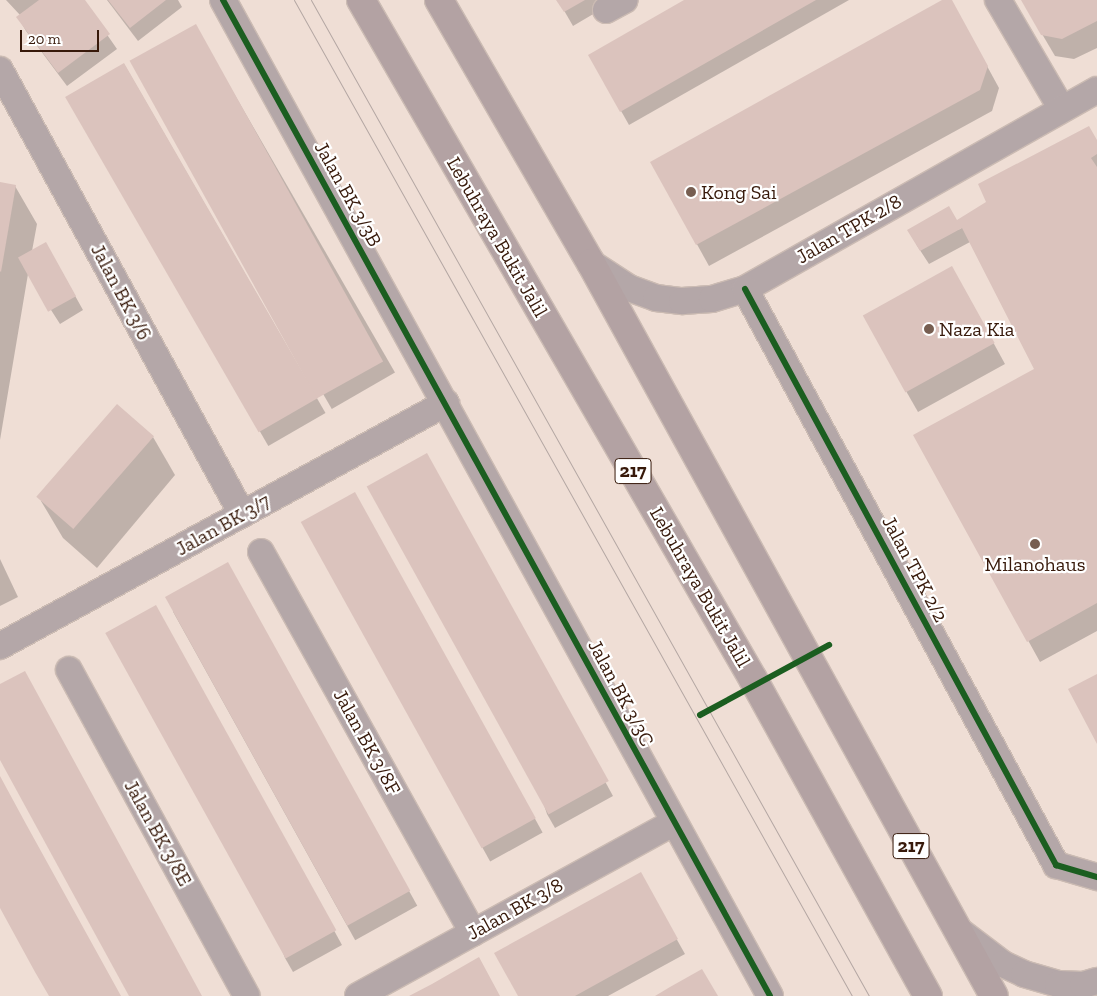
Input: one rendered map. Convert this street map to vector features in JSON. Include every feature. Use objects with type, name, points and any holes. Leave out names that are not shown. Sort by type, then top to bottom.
[{"type":"highway","name":"Lebuhraya Bukit Jalil","points":[[361,0],[748,670],[928,996]]},
{"type":"highway","name":"217","points":[[439,0],[591,263],[994,996]]},
{"type":"street","name":"Jalan BK 3/3B","points":[[223,0],[446,404]]},
{"type":"street","points":[[998,0],[1061,108]]},
{"type":"street","name":"Jalan BK 3/6","points":[[0,70],[242,514]]},
{"type":"street","name":"Jalan TPK 2/8","points":[[591,263],[629,288],[656,298],[682,301],[712,299],[744,289],[1061,108],[1097,90]]},
{"type":"street","name":"Jalan TPK 2/2","points":[[744,289],[1056,865],[1097,877]]},
{"type":"street","name":"Jalan BK 3/7","points":[[0,646],[446,404]]},
{"type":"street","name":"Jalan BK 3/3C","points":[[446,404],[673,822],[770,996]]},
{"type":"street","name":"Jalan BK 3/8F","points":[[261,552],[473,933]]},
{"type":"street","name":"Jalan BK 3/8E","points":[[69,670],[247,996]]},
{"type":"street","name":"Jalan BK 3/8","points":[[358,996],[673,822]]},
{"type":"street","points":[[956,928],[1003,964],[1024,974],[1058,984],[1082,985],[1097,981]]},
{"type":"building","points":[[39,0],[85,0],[110,34],[58,73],[16,17]]},
{"type":"building","points":[[108,0],[166,0],[130,28]]},
{"type":"building","points":[[556,0],[585,0],[564,12]]},
{"type":"building","points":[[684,0],[816,0],[620,112],[588,55]]},
{"type":"building","points":[[942,0],[952,0],[988,66],[980,90],[696,245],[650,162]]},
{"type":"building","points":[[1021,0],[1097,0],[1097,21],[1062,39],[1041,35]]},
{"type":"building","points":[[196,24],[383,362],[317,398],[130,61]]},
{"type":"building","points":[[124,63],[318,398],[259,432],[65,97]]},
{"type":"building","points":[[1089,126],[1097,140],[1097,154],[1091,158],[1097,167],[1097,603],[1027,642],[913,435],[1034,369],[962,228],[920,251],[907,230],[949,206],[957,220],[986,202],[978,184]]},
{"type":"building","points":[[0,182],[16,185],[1,272],[0,271]]},
{"type":"building","points":[[46,242],[76,296],[48,312],[18,258]]},
{"type":"building","name":"Naza Kia","points":[[952,266],[995,343],[905,392],[863,315]]},
{"type":"building","points":[[117,404],[154,436],[73,529],[36,497]]},
{"type":"building","points":[[427,453],[609,781],[548,814],[367,486]]},
{"type":"building","points":[[355,492],[536,818],[482,848],[301,522]]},
{"type":"building","points":[[228,562],[410,891],[347,926],[165,597]]},
{"type":"building","points":[[156,605],[336,930],[286,958],[105,633]]},
{"type":"building","points":[[25,671],[202,996],[129,996],[0,760],[0,684]]},
{"type":"building","points":[[1097,674],[1097,744],[1068,689]]},
{"type":"building","points":[[0,776],[121,996],[49,996],[35,972],[0,908]]},
{"type":"building","points":[[641,872],[678,939],[575,996],[518,996],[494,953]]},
{"type":"building","points":[[479,957],[500,996],[409,996],[432,984]]},
{"type":"building","points":[[702,969],[718,996],[655,996],[670,987]]},
{"type":"tram line","points":[[294,0],[852,996]]},
{"type":"tram line","points":[[311,0],[869,996]]},
{"type":"cycle path","points":[[223,0],[770,996]]},
{"type":"cycle path","points":[[745,289],[1056,865],[1097,877]]},
{"type":"cycle path","points":[[700,715],[829,645]]},
{"type":"place","name":"Kong Sai","points":[[691,192]]},
{"type":"place","name":"Naza Kia","points":[[929,329]]},
{"type":"place","name":"Milanohaus","points":[[1035,544]]}]
